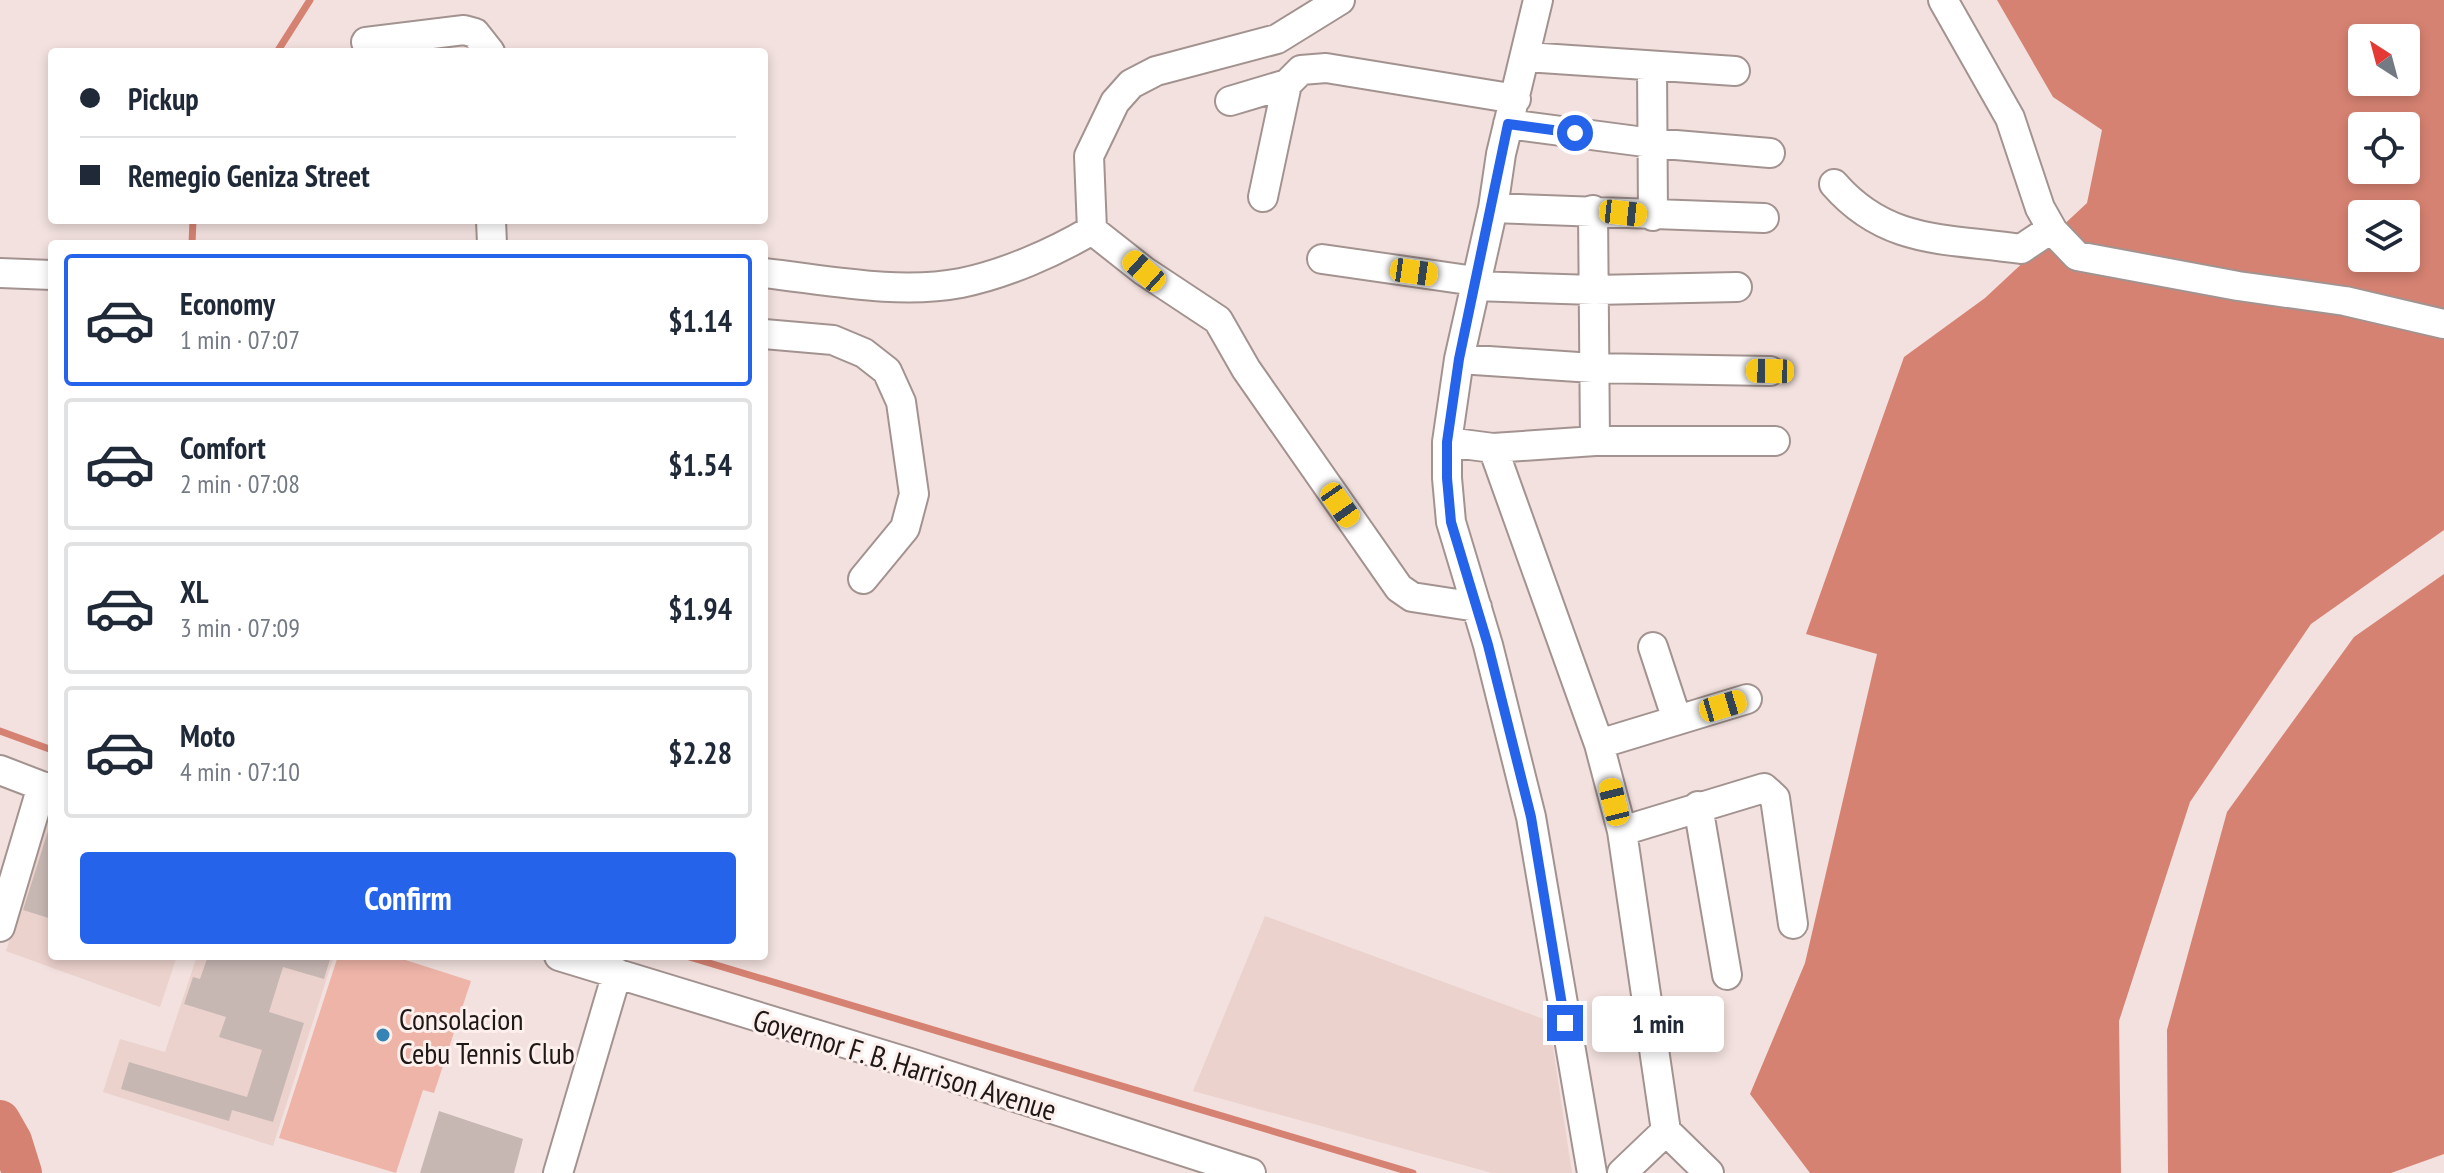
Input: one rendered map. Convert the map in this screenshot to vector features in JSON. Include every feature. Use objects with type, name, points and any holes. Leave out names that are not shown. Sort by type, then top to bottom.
[{"type":"street","points":[[1340,0],[1277,39],[1156,71],[1131,84],[1115,102],[1089,156],[1092,230],[1144,271],[1218,320],[1246,369],[1399,588],[1412,597],[1477,607]]},
{"type":"street","points":[[1538,0],[1459,359],[1447,442],[1451,522],[1477,607],[1531,817],[1592,1173]]},
{"type":"street","points":[[1943,0],[2010,118],[2040,208],[2051,229],[2077,256],[2238,286],[2345,301],[2444,324]]},
{"type":"street","points":[[366,42],[464,30],[475,33],[487,48]]},
{"type":"street","points":[[1526,57],[1735,71]]},
{"type":"street","points":[[1652,66],[1653,216]]},
{"type":"street","points":[[1230,101],[1287,84],[1301,70],[1326,68],[1652,143],[1770,153]]},
{"type":"street","points":[[1263,197],[1287,84]]},
{"type":"street","points":[[1834,184],[1853,207],[1893,230],[1929,238],[2021,249],[2051,229]]},
{"type":"street","points":[[1493,208],[1764,218]]},
{"type":"street","points":[[1593,210],[1595,441]]},
{"type":"street","points":[[768,273],[861,284],[959,283],[1066,245],[1092,230]]},
{"type":"street","points":[[1322,259],[1475,283],[1594,290],[1737,287]]},
{"type":"street","points":[[0,273],[48,275]]},
{"type":"street","points":[[768,334],[833,340],[864,353],[887,371],[901,402],[914,494],[905,528],[863,579]]},
{"type":"street","points":[[1459,359],[1593,368],[1770,371]]},
{"type":"street","points":[[1447,442],[1493,448],[1595,441],[1775,441]]},
{"type":"street","points":[[1493,448],[1599,744],[1622,831],[1666,1131],[1709,1173]]},
{"type":"street","points":[[1653,647],[1677,720]]},
{"type":"street","points":[[1599,744],[1747,699]]},
{"type":"street","points":[[0,770],[47,788],[0,927]]},
{"type":"street","points":[[1622,831],[1764,788],[1775,798],[1793,924]]},
{"type":"street","points":[[1698,806],[1727,975]]},
{"type":"street","name":"Governor F. B. Harrison Avenue","points":[[573,960],[1251,1173]]},
{"type":"street","points":[[558,1173],[617,973]]},
{"type":"street","points":[[1622,1173],[1666,1131]]},
{"type":"shaded area","points":[[1997,0],[2444,0],[2444,530],[2311,624],[2190,802],[2119,1021],[2121,1173],[1810,1173],[1750,1094],[1805,963],[1877,654],[1806,634],[1904,357],[1985,298],[2087,203],[2102,130],[2053,97]]},
{"type":"shaded area","points":[[2444,574],[2444,1154],[2391,1173],[2168,1173],[2167,1030],[2227,812],[2354,637]]},
{"type":"shaded area","points":[[47,818],[48,960],[176,960],[160,1007],[6,951]]},
{"type":"shaded area","points":[[1265,916],[1549,1021],[1572,1173],[1492,1173],[1193,1091]]},
{"type":"shaded area","points":[[196,960],[333,960],[273,1146],[103,1092],[120,1039],[165,1052]]},
{"type":"shaded area","name":"Consolacion Cebu Tennis Club","points":[[337,960],[405,960],[471,981],[434,1093],[423,1090],[396,1173],[279,1138]]},
{"type":"building","points":[[48,831],[48,918],[23,910]]},
{"type":"building","points":[[207,960],[330,960],[324,979],[283,967],[269,1012],[304,1023],[273,1122],[232,1110],[229,1121],[121,1089],[129,1062],[247,1097],[262,1050],[219,1037],[226,1017],[184,1004],[193,977],[200,979]]},
{"type":"building","points":[[439,1111],[523,1139],[514,1173],[420,1173]]},
{"type":"waterway","points":[[280,48],[310,0]]},
{"type":"waterway","points":[[192,240],[193,224]]},
{"type":"waterway","points":[[0,731],[48,749]]},
{"type":"waterway","points":[[699,960],[1413,1173]]},
{"type":"waterway","points":[[0,1120],[12,1141],[22,1173]]},
{"type":"place","name":"Consolacion Cebu Tennis Club","points":[[383,1035]]},
{"type":"route","points":[[1565,1023],[1531,817],[1509,739],[1488,645],[1451,522],[1447,442],[1459,359],[1493,208],[1508,124],[1575,133]]}]
